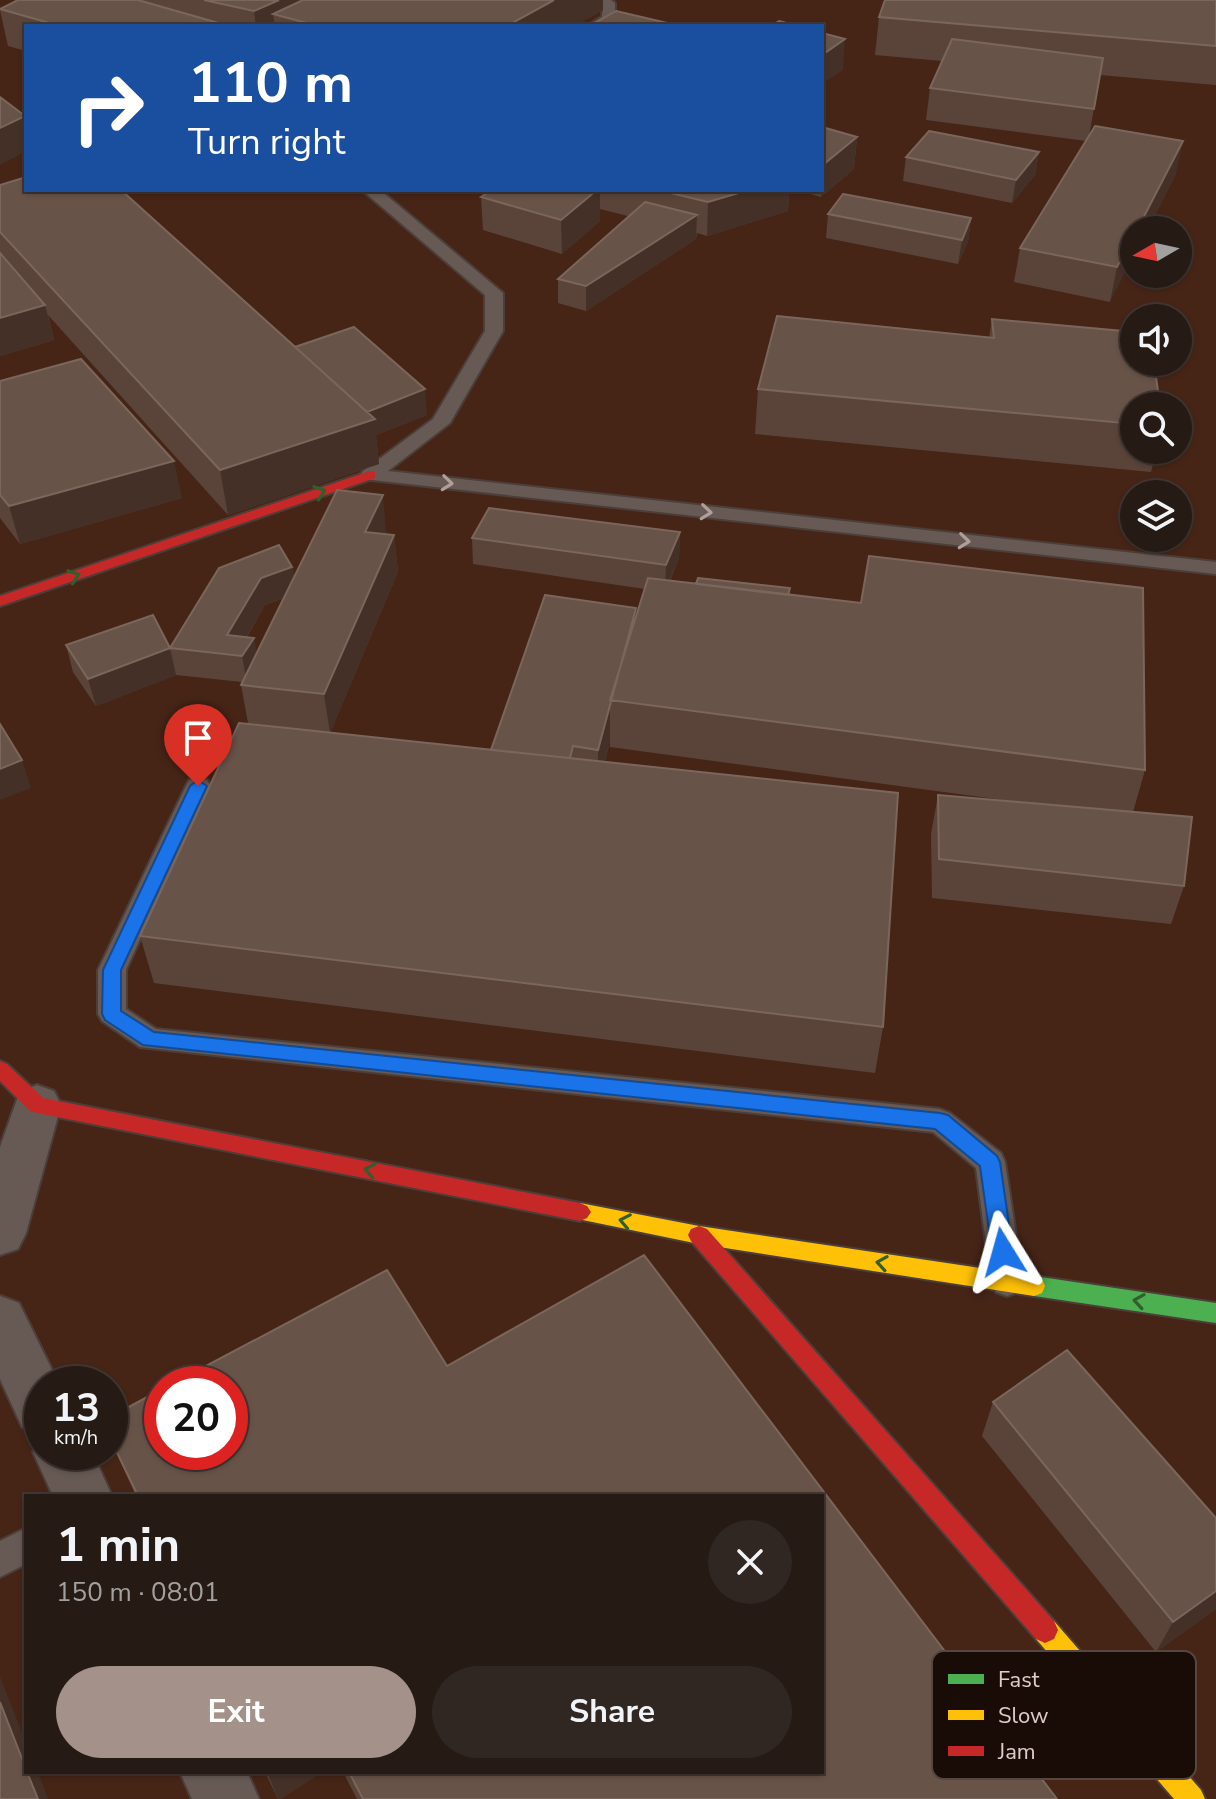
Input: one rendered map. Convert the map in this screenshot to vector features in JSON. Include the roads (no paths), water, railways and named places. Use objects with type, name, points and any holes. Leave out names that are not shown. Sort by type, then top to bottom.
[{"type":"street","points":[[0,601],[370,475]]},
{"type":"street","points":[[0,1069],[37,1105],[699,1235],[1216,1313]]},
{"type":"street","points":[[0,1233],[37,1105]]},
{"type":"street","points":[[699,1235],[1063,1651]]},
{"type":"street","points":[[0,1320],[24,1371]]},
{"type":"street","points":[[71,1470],[82,1494]]},
{"type":"street","points":[[214,1774],[226,1799]]},
{"type":"street","points":[[1175,1779],[1192,1799]]},
{"type":"lane","points":[[598,24],[608,19],[610,6],[604,0]]},
{"type":"lane","points":[[370,475],[440,423],[494,331],[494,293],[372,192]]},
{"type":"lane","points":[[370,475],[1216,568]]},
{"type":"lane","points":[[198,786],[112,970],[112,1014],[150,1039],[940,1121],[990,1162],[1007,1282]]},
{"type":"lane","points":[[0,1560],[24,1546]]}]
